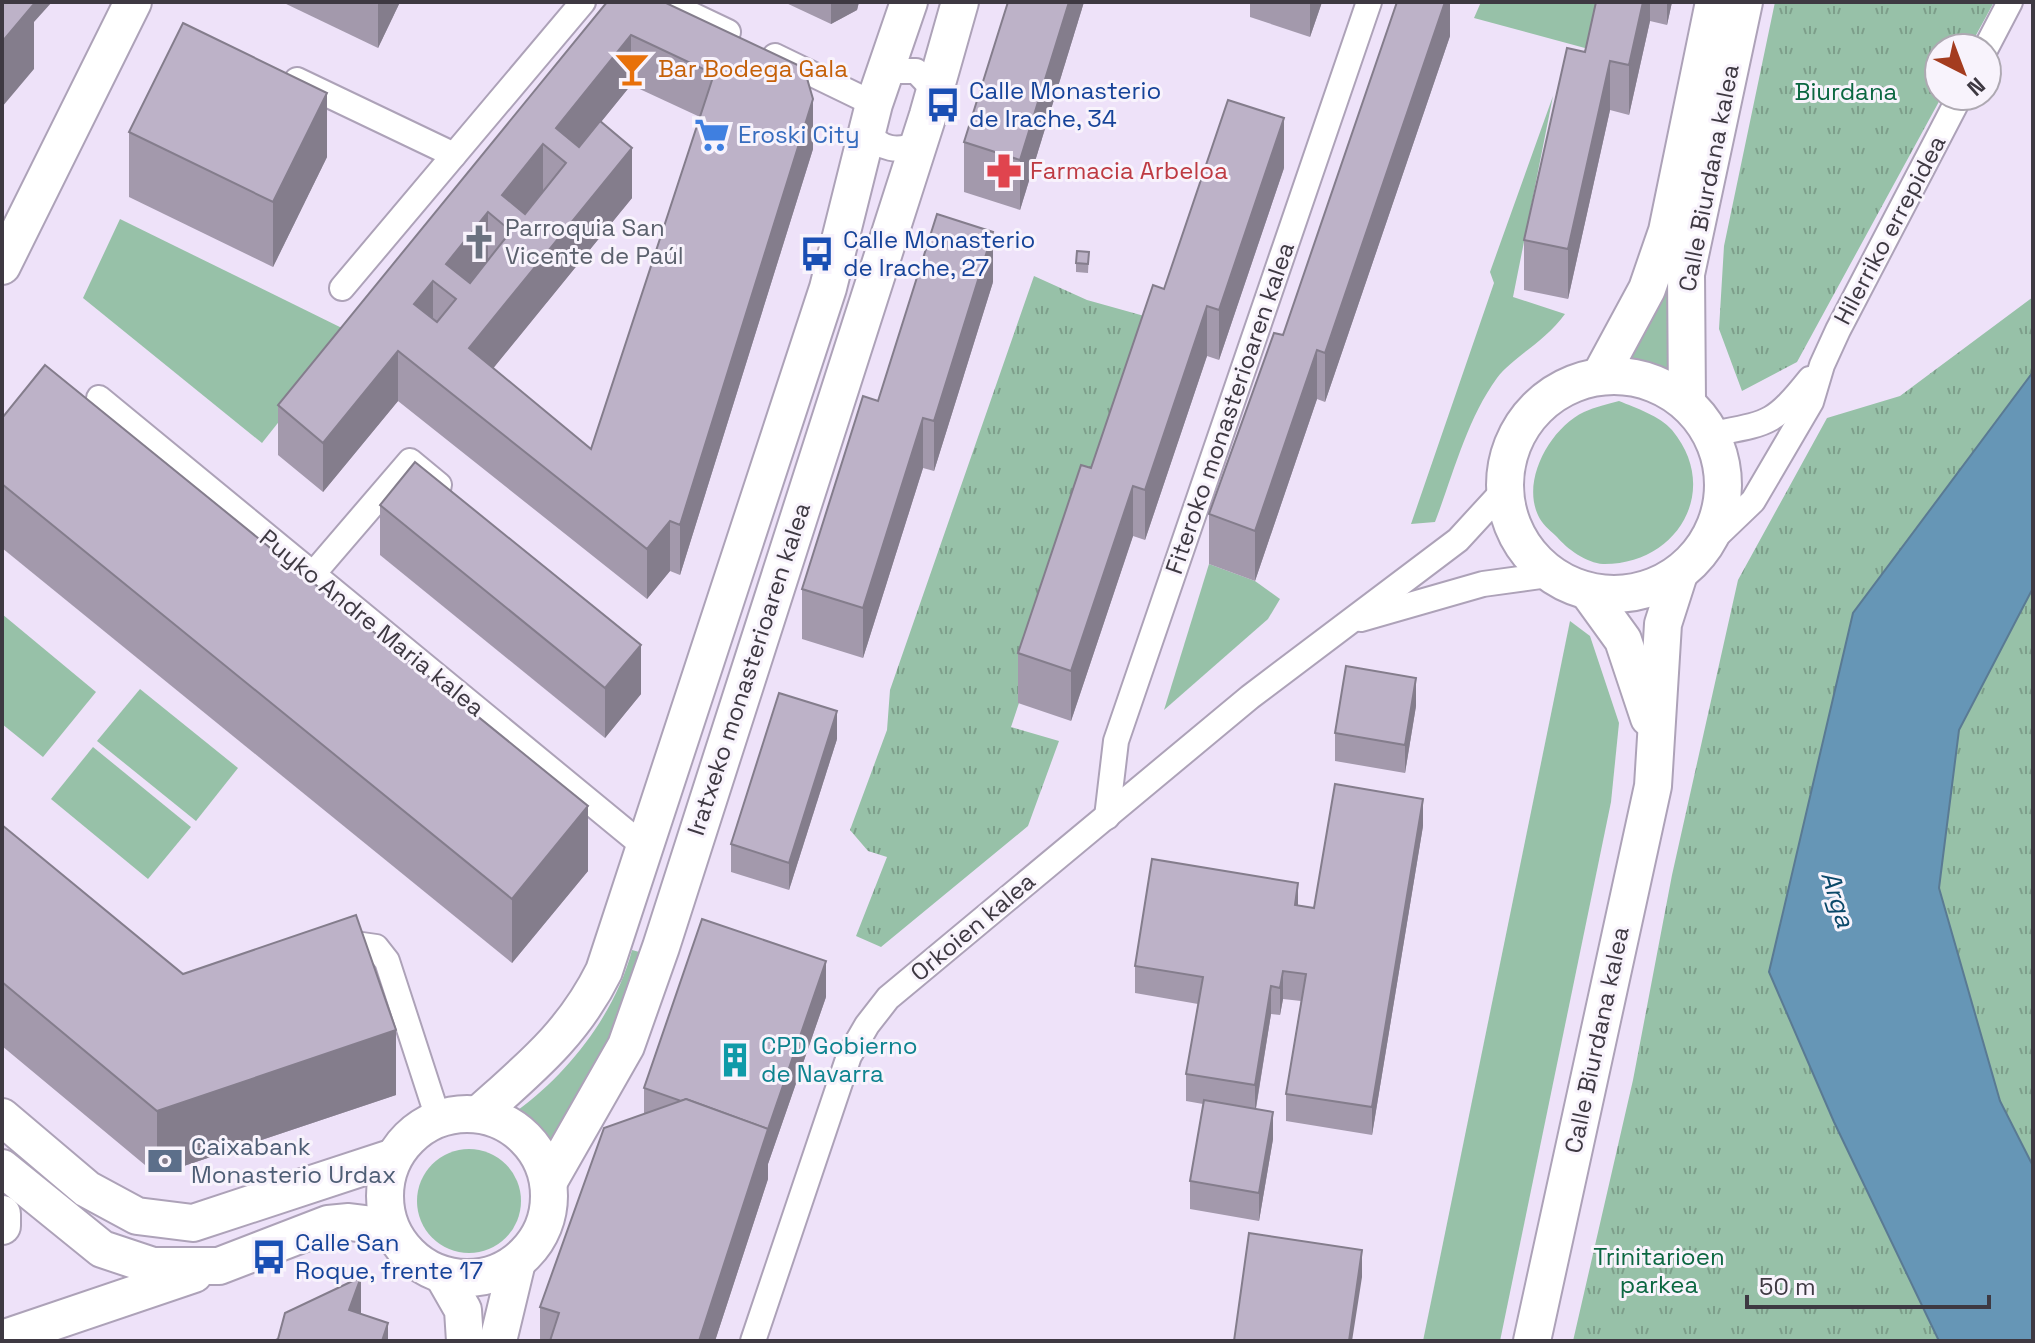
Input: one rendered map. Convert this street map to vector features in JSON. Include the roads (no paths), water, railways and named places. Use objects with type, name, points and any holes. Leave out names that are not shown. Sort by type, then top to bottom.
[{"type":"street","points":[[2,266],[133,2]]},
{"type":"street","points":[[342,288],[583,2]]},
{"type":"street","points":[[665,2],[875,103]]},
{"type":"street","name":"Iratxeko monasterioaren kalea","points":[[479,1114],[555,1046],[586,1008],[604,971],[828,288],[875,103],[909,2]]},
{"type":"street","name":"Iratxeko monasterioaren kalea","points":[[549,1181],[626,1046],[656,961],[935,91],[960,2]]},
{"type":"street","name":"Fiteroko monasterioaren kalea","points":[[1107,817],[1116,741],[1369,2]]},
{"type":"street","name":"Calle Biurdana kalea","points":[[1600,376],[1647,289],[1667,231],[1714,2]]},
{"type":"street","name":"Calle Biurdana kalea","points":[[1687,402],[1686,274],[1744,2]]},
{"type":"street","points":[[1994,32],[2010,2]]},
{"type":"street","points":[[277,71],[454,155]]},
{"type":"street","points":[[875,103],[916,71],[935,91]]},
{"type":"street","points":[[875,103],[877,144],[904,149],[918,144]]},
{"type":"street","name":"Hilerriko errepidea","points":[[1705,547],[1753,501],[1811,402],[1822,365],[1952,112]]},
{"type":"street","name":"Hilerriko errepidea","points":[[1712,434],[1759,425],[1782,414],[1822,365]]},
{"type":"street","points":[[1600,376],[1643,378],[1687,402],[1712,434],[1724,474],[1723,504],[1705,547],[1679,574],[1627,595],[1589,593],[1548,575],[1515,535],[1503,491],[1515,435],[1547,398],[1600,376]]},
{"type":"street","name":"Puyko Andre Maria kalea","points":[[99,398],[646,848]]},
{"type":"street","points":[[313,574],[410,461],[458,501]]},
{"type":"street","name":"Orkoien kalea","points":[[753,1341],[849,1056],[888,998],[1262,688],[1458,540],[1503,491]]},
{"type":"street","name":"Calle Biurdana kalea","points":[[1532,1341],[1653,786],[1663,624],[1679,574]]},
{"type":"street","name":"Orkoien kalea","points":[[1347,623],[1483,584],[1548,575]]},
{"type":"street","name":"Calle Biurdana kalea","points":[[1589,593],[1623,640],[1656,739]]},
{"type":"street","points":[[317,960],[362,945],[376,947],[387,961],[438,1118]]},
{"type":"street","points":[[479,1114],[504,1121],[525,1136],[540,1157],[549,1181],[549,1203],[544,1225],[533,1245],[517,1262],[494,1274],[469,1279],[443,1275],[421,1265],[403,1248],[390,1227],[384,1203],[386,1179],[394,1157],[407,1138],[438,1118],[479,1114]]},
{"type":"street","points":[[2,1117],[87,1189],[137,1216],[193,1223],[394,1157]]},
{"type":"street","points":[[2,1168],[102,1249],[153,1266],[219,1266]]},
{"type":"street","points":[[2,1214],[2,1226]]},
{"type":"street","points":[[2,1339],[219,1266],[328,1224],[349,1222],[390,1227]]},
{"type":"street","points":[[498,1341],[517,1262]]},
{"type":"street","points":[[443,1275],[463,1310],[465,1341]]},
{"type":"water","name":"Arga","points":[[2033,372],[2033,588],[1959,730],[1939,888],[2000,1101],[2033,1166],[2033,1341],[1939,1341],[1834,1122],[1769,972],[1853,613]]},
{"type":"place","name":"Bar Bodega Gala","points":[[632,69]]},
{"type":"place","name":"Calle Monasterio de Irache, 34","points":[[943,105]]},
{"type":"place","name":"Eroski City","points":[[712,135]]},
{"type":"place","name":"Farmacia Arbeloa","points":[[1004,171]]},
{"type":"place","name":"Parroquia San Vicente de Paúl","points":[[479,242]]},
{"type":"place","name":"Calle Monasterio de Irache, 27","points":[[817,254]]},
{"type":"place","name":"CPD Gobierno de Navarra","points":[[735,1060]]},
{"type":"place","name":"Caixabank Monasterio Urdax","points":[[165,1161]]},
{"type":"place","name":"Calle San Roque, frente 17","points":[[269,1257]]},
{"type":"park label","name":"Biurdana","points":[[1846,92]]},
{"type":"park label","name":"Trinitarioen parkea","points":[[1659,1271]]}]
